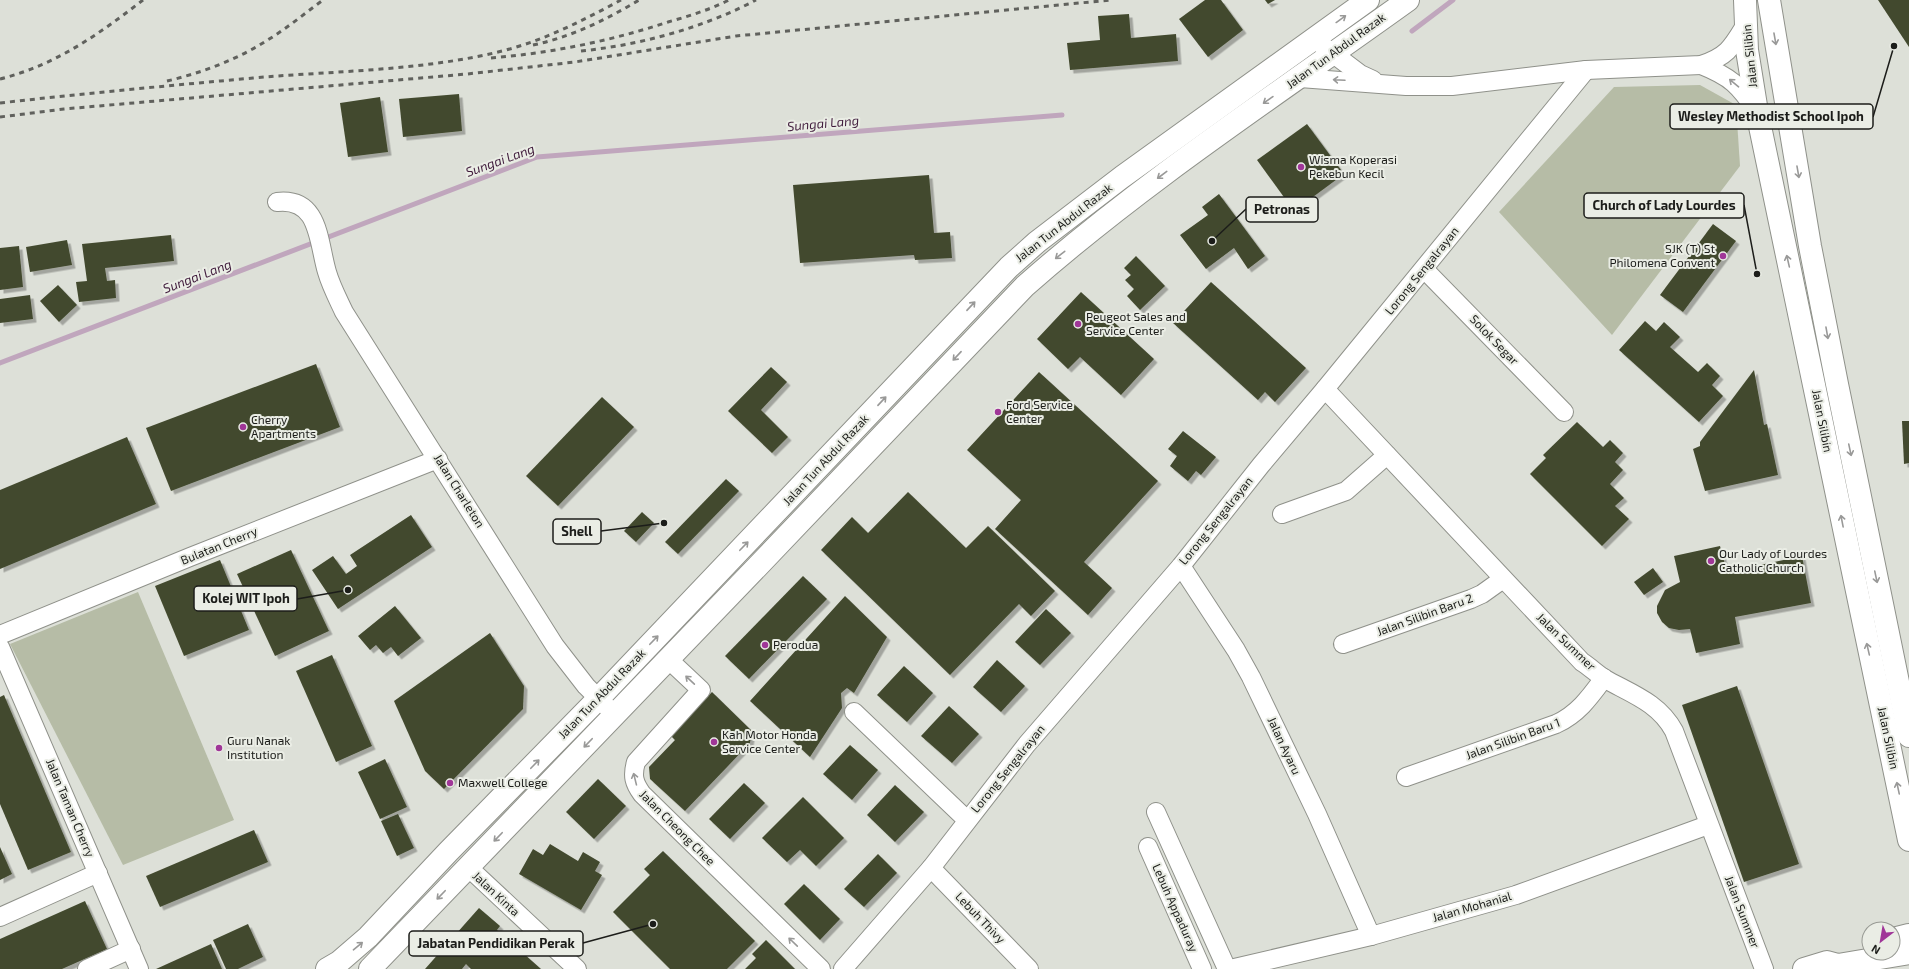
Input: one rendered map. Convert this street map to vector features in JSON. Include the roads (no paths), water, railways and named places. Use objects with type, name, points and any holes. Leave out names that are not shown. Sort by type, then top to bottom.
[{"type":"main road","name":"Jalan Tun Abdul Razak","points":[[327,969],[339,962],[376,928],[448,852],[492,809],[1009,267],[1037,242],[1122,177],[1368,0]]},
{"type":"main road","name":"Jalan Tun Abdul Razak","points":[[370,969],[615,715],[1024,286],[1053,260],[1167,172],[1408,0]]},
{"type":"main road","name":"Jalan Silibin","points":[[1745,0],[1750,71],[1756,112],[1909,840]]},
{"type":"main road","name":"Jalan Silibin","points":[[1770,0],[1791,134],[1836,384],[1903,686],[1909,736]]},
{"type":"main road","points":[[1750,71],[1758,70],[1767,77],[1791,134]]},
{"type":"main road","points":[[468,867],[466,861],[469,849],[492,809]]},
{"type":"main road","points":[[376,928],[396,916],[439,872],[452,865],[462,863],[468,867]]},
{"type":"main road","points":[[1804,969],[1827,962],[1835,953],[1861,947]]},
{"type":"main road","points":[[1827,962],[1838,965],[1909,953]]},
{"type":"street","points":[[1300,78],[1377,82],[1406,86],[1452,86],[1586,70],[1701,65],[1718,59],[1729,50],[1746,24]]},
{"type":"street","points":[[1314,39],[1360,74],[1377,82]]},
{"type":"street","points":[[1701,65],[1721,73],[1736,84],[1756,112]]},
{"type":"street","name":"Lorong Sengalrayan","points":[[843,969],[931,868],[967,820],[1075,687],[1181,566],[1261,465],[1424,269],[1586,70]]},
{"type":"street","name":"Jalan Charleton","points":[[277,202],[296,202],[309,212],[316,230],[327,272],[344,312],[555,646],[582,681],[615,715]]},
{"type":"street","name":"Solok Segar","points":[[1424,269],[1564,412]]},
{"type":"street","name":"Jalan Summer","points":[[1325,389],[1582,662],[1604,678],[1651,703],[1668,720],[1674,731],[1708,825],[1764,969]]},
{"type":"street","points":[[1282,514],[1346,491],[1388,455]]},
{"type":"street","name":"Bulatan Cherry","points":[[0,635],[190,557],[438,459]]},
{"type":"street","name":"Jalan Ayaru","points":[[1181,566],[1236,650],[1251,677],[1317,814],[1370,936]]},
{"type":"street","name":"Jalan Silibin Baru 2","points":[[1343,644],[1471,600],[1503,579]]},
{"type":"street","name":"Jalan Taman Cherry","points":[[0,647],[139,969]]},
{"type":"street","name":"Jalan Cheong Chee","points":[[668,659],[701,690],[642,753],[636,762],[633,772],[635,784],[647,799],[821,969]]},
{"type":"street","name":"Jalan Silibin Baru 1","points":[[1406,777],[1570,718],[1582,707],[1604,678]]},
{"type":"street","points":[[854,712],[967,820]]},
{"type":"street","points":[[1156,812],[1227,969]]},
{"type":"street","name":"Jalan Mohanial","points":[[1230,969],[1370,936],[1516,895],[1708,825]]},
{"type":"street","name":"Lebuh Appaduray","points":[[1148,847],[1202,969]]},
{"type":"street","name":"Jalan Kinta","points":[[468,867],[577,969]]},
{"type":"street","name":"Lebuh Thivy","points":[[931,868],[1029,969]]},
{"type":"street","points":[[0,917],[98,873]]},
{"type":"street","points":[[87,969],[131,949]]},
{"type":"waterway","name":"Sungai Lang","points":[[1412,31],[1453,0]]},
{"type":"waterway","name":"Sungai Lang","points":[[0,363],[537,157],[1062,115]]},
{"type":"railway","points":[[0,79],[40,66],[58,57],[110,25],[143,0]]},
{"type":"railway","points":[[167,81],[205,70],[255,48],[281,32],[323,0]]},
{"type":"railway","points":[[0,103],[99,92],[264,77],[441,63],[498,52],[530,43],[576,23],[621,0]]},
{"type":"railway","points":[[533,45],[575,33],[639,0]]},
{"type":"railway","points":[[491,58],[536,53],[625,35],[691,15],[729,0]]},
{"type":"railway","points":[[581,51],[648,40],[671,34],[715,19],[756,0]]},
{"type":"railway","points":[[0,117],[64,109],[467,74],[575,62],[736,36],[1111,0]]},
{"type":"place","name":"Wesley Methodist School Ipoh","points":[[1894,46]]},
{"type":"place","name":"Wisma Koperasi Pekebun Kecil","points":[[1301,167]]},
{"type":"place","name":"Petronas","points":[[1212,241]]},
{"type":"place","name":"SJK (T) St Philomena Convent","points":[[1723,256]]},
{"type":"place","name":"Church of Lady Lourdes","points":[[1757,274]]},
{"type":"place","name":"Peugeot Sales and Service Center","points":[[1078,324]]},
{"type":"place","name":"Ford Service Center","points":[[998,412]]},
{"type":"place","name":"Cherry Apartments","points":[[243,427]]},
{"type":"place","name":"Shell","points":[[664,523]]},
{"type":"place","name":"Our Lady of Lourdes Catholic Church","points":[[1711,561]]},
{"type":"place","name":"Kolej WIT Ipoh","points":[[348,590]]},
{"type":"place","name":"Perodua","points":[[765,645]]},
{"type":"place","name":"Kah Motor Honda Service Center","points":[[714,742]]},
{"type":"place","name":"Guru Nanak Institution","points":[[219,748]]},
{"type":"place","name":"Maxwell College","points":[[450,783]]},
{"type":"place","name":"Jabatan Pendidikan Perak","points":[[653,924]]}]
